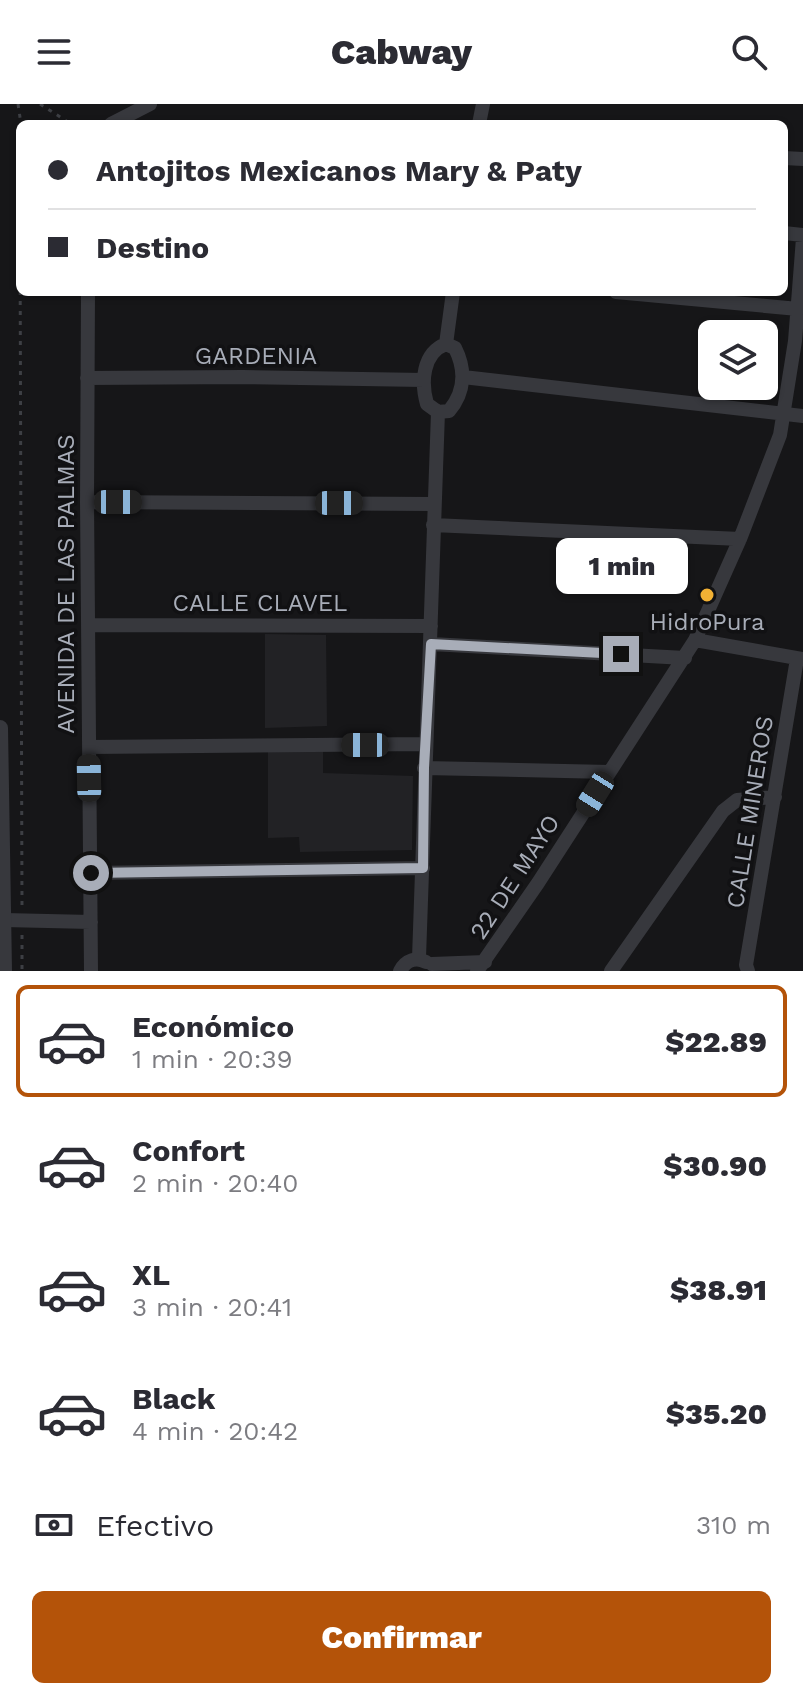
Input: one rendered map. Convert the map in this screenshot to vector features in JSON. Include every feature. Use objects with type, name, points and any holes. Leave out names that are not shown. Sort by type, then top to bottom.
[{"type":"street","points":[[119,120],[150,104]]},
{"type":"street","name":"22 DE MAYO","points":[[428,965],[481,966],[695,640],[740,539],[780,435],[796,413],[803,236]]},
{"type":"street","name":"AVENIDA DE LAS PALMAS","points":[[88,296],[91,971]]},
{"type":"street","points":[[446,344],[452,296]]},
{"type":"street","points":[[659,296],[798,309]]},
{"type":"street","points":[[446,344],[455,348],[461,360],[463,377],[457,402],[449,411],[438,412],[427,404],[424,380],[436,348],[446,344]]},
{"type":"street","points":[[463,377],[796,413]]},
{"type":"street","name":"GARDENIA","points":[[87,378],[424,380]]},
{"type":"street","points":[[400,971],[411,960],[428,965],[423,868],[424,768],[438,412]]},
{"type":"street","points":[[87,502],[433,504]]},
{"type":"street","points":[[433,525],[740,539]]},
{"type":"street","name":"CALLE CLAVEL","points":[[89,625],[431,626]]},
{"type":"street","points":[[695,640],[800,659]]},
{"type":"street","points":[[431,644],[685,658]]},
{"type":"street","name":"CALLE MINEROS","points":[[748,971],[746,965],[800,659]]},
{"type":"street","points":[[0,728],[4,971]]},
{"type":"street","points":[[89,747],[426,744]]},
{"type":"street","points":[[424,768],[609,772]]},
{"type":"street","points":[[611,971],[723,811],[737,800],[775,797]]},
{"type":"street","points":[[91,873],[423,868]]},
{"type":"street","points":[[4,920],[91,922]]},
{"type":"path","points":[[40,104],[65,120]]},
{"type":"path","points":[[20,296],[22,971]]},
{"type":"shaded area","points":[[265,634],[326,635],[327,726],[265,728]]},
{"type":"shaded area","points":[[323,750],[323,773],[413,776],[412,850],[300,852],[299,837],[268,838],[268,751]]},
{"type":"place","name":"HidroPura","points":[[707,595]]},
{"type":"route","points":[[91,873],[423,868],[424,768],[431,644],[621,654]]}]
